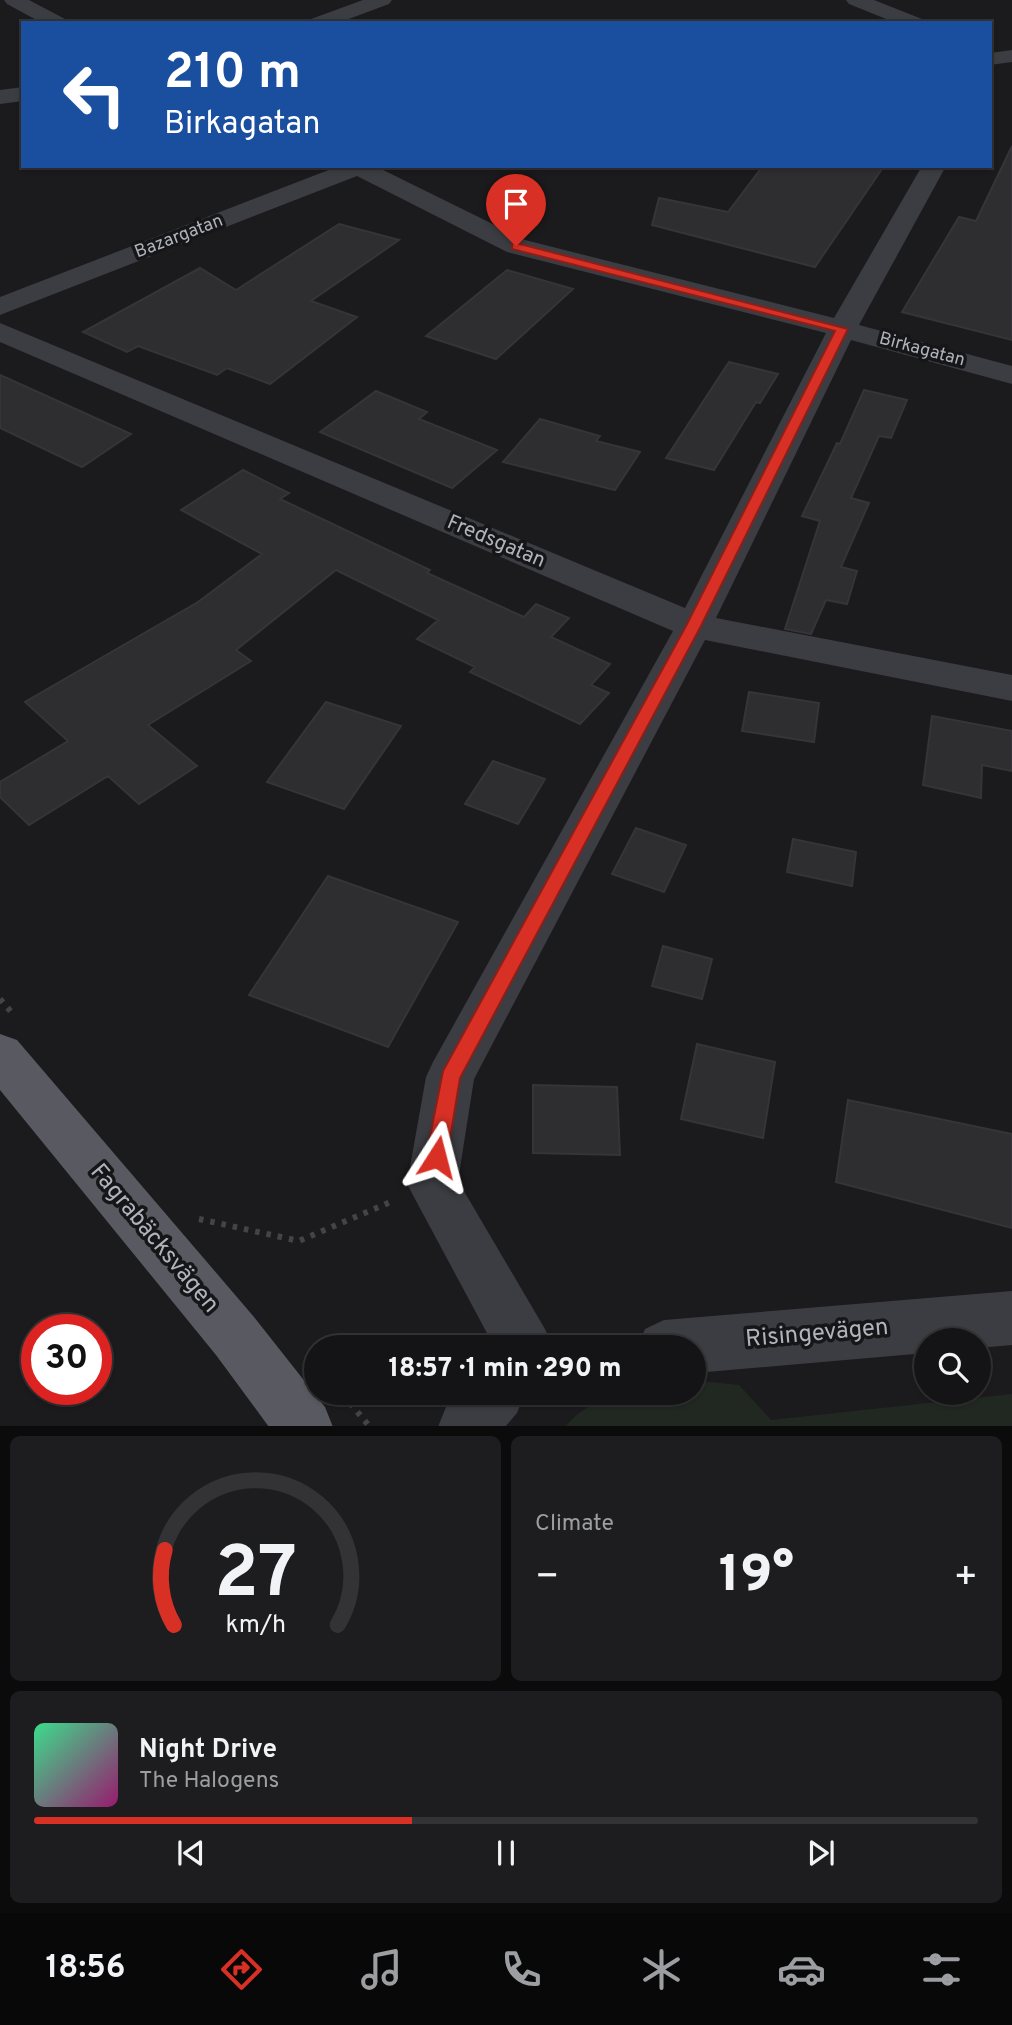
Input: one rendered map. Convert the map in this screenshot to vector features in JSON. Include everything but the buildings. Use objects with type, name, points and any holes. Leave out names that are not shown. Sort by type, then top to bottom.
[{"type":"main road","name":"Fagrabäcksvägen","points":[[0,1055],[235,1336],[305,1426]]},
{"type":"street","points":[[14,0],[54,21]]},
{"type":"street","points":[[324,21],[382,0]]},
{"type":"street","points":[[856,0],[910,21]]},
{"type":"street","points":[[0,97],[21,94]]},
{"type":"street","name":"Bazargatan","points":[[0,307],[354,168]]},
{"type":"street","name":"Birkagatan","points":[[359,168],[516,246],[1012,375]]},
{"type":"street","points":[[519,1335],[432,1184],[450,1077],[694,626],[842,329],[933,168]]},
{"type":"street","name":"Fredsgatan","points":[[0,332],[694,626],[1012,688]]},
{"type":"street","name":"Risingevägen","points":[[706,1344],[1012,1318]]},
{"type":"street","points":[[466,1426],[485,1405]]},
{"type":"path","points":[[194,1218],[299,1241],[432,1184]]},
{"type":"path","points":[[352,1405],[370,1426]]},
{"type":"shaded area","points":[[706,1382],[739,1385],[771,1420],[914,1405],[991,1405],[991,1396],[1012,1394],[1012,1426],[566,1426],[593,1405],[706,1405]]},
{"type":"route","points":[[437,1157],[450,1077],[694,626],[842,329],[516,246]]}]
